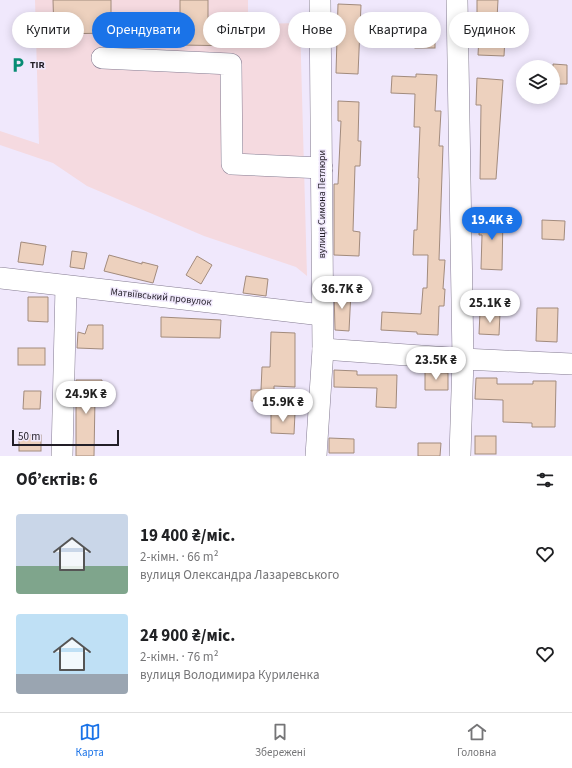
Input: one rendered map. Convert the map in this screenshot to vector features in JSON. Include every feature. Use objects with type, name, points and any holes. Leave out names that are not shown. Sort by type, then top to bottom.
[{"type":"street","name":"вулиця Симона Петлюри","points":[[316,456],[323,349],[320,0]]},
{"type":"street","points":[[457,0],[463,359],[460,456]]},
{"type":"street","points":[[102,58],[231,64],[232,164],[322,168]]},
{"type":"street","name":"Матвіївський провулок","points":[[0,278],[322,316]]},
{"type":"street","points":[[62,456],[66,286]]},
{"type":"street","points":[[323,349],[463,359],[572,364]]},
{"type":"shaded area","points":[[35,0],[248,0],[248,12],[203,12],[203,48],[280,48],[280,23],[288,23],[288,48],[301,48],[307,276],[296,267],[204,236],[87,186],[53,163],[0,145],[0,131],[39,144],[36,48],[84,48],[84,12],[35,12]]},
{"type":"building","points":[[53,0],[111,0],[111,12],[92,12],[92,33],[84,33],[84,12],[53,12]]},
{"type":"building","points":[[180,0],[208,0],[208,12],[203,12],[203,45],[195,45],[195,12],[180,12]]},
{"type":"building","points":[[477,0],[498,0],[497,12],[477,12]]},
{"type":"building","points":[[338,4],[361,5],[361,12],[354,12],[354,48],[359,48],[358,74],[336,73],[337,48],[346,48],[346,12],[338,12]]},
{"type":"building","points":[[478,48],[504,48],[504,56],[478,55]]},
{"type":"building","points":[[560,64],[567,65],[567,84],[560,84]]},
{"type":"building","points":[[416,74],[437,75],[435,111],[441,111],[439,146],[443,146],[439,260],[445,260],[443,289],[445,289],[444,306],[439,306],[438,335],[381,330],[382,312],[421,314],[423,288],[427,288],[428,255],[413,255],[414,230],[417,230],[420,127],[414,127],[415,94],[391,93],[392,76],[416,77]]},
{"type":"building","points":[[477,78],[503,80],[496,179],[480,179],[481,105],[476,105]]},
{"type":"building","points":[[338,101],[359,102],[358,141],[361,141],[360,166],[355,166],[353,231],[360,232],[359,256],[334,255],[334,184],[338,184],[341,121],[338,121]]},
{"type":"building","points":[[480,214],[503,215],[502,270],[481,269],[482,235],[479,235]]},
{"type":"building","points":[[542,220],[565,221],[564,240],[542,239]]},
{"type":"building","points":[[21,242],[46,246],[43,265],[18,262]]},
{"type":"building","points":[[72,251],[87,253],[84,269],[70,267]]},
{"type":"building","points":[[109,255],[142,264],[142,262],[158,266],[153,283],[104,271]]},
{"type":"building","points":[[197,256],[212,265],[201,284],[186,275]]},
{"type":"building","points":[[246,276],[268,279],[266,296],[243,293]]},
{"type":"building","points":[[334,291],[351,291],[349,331],[335,330]]},
{"type":"building","points":[[28,297],[48,297],[48,322],[28,321]]},
{"type":"building","points":[[537,308],[558,308],[557,342],[536,341]]},
{"type":"building","points":[[480,312],[500,313],[499,335],[479,334]]},
{"type":"building","points":[[161,317],[221,320],[220,338],[161,337]]},
{"type":"building","points":[[88,325],[103,325],[103,349],[77,348],[78,332],[85,334]]},
{"type":"building","points":[[271,332],[295,333],[295,387],[274,386],[274,402],[251,401],[251,390],[261,390],[262,367],[270,367]]},
{"type":"building","points":[[18,348],[45,348],[45,365],[18,365]]},
{"type":"building","points":[[334,370],[357,371],[357,375],[397,375],[396,408],[376,407],[377,388],[334,387]]},
{"type":"building","points":[[425,372],[448,373],[448,390],[425,390]]},
{"type":"building","points":[[476,378],[497,378],[497,384],[533,384],[533,381],[556,381],[555,427],[532,427],[532,423],[503,422],[503,400],[475,399]]},
{"type":"building","points":[[76,380],[102,380],[102,398],[95,398],[94,456],[76,456]]},
{"type":"building","points":[[24,391],[41,391],[40,409],[23,409]]},
{"type":"building","points":[[271,412],[295,413],[294,434],[271,433]]},
{"type":"building","points":[[19,435],[41,435],[41,451],[19,451]]},
{"type":"building","points":[[475,436],[496,436],[496,454],[475,454]]},
{"type":"building","points":[[329,438],[354,439],[354,453],[329,453]]},
{"type":"building","points":[[418,443],[441,443],[440,456],[418,456]]},
{"type":"place","name":"TIR","points":[[18,65]]}]
